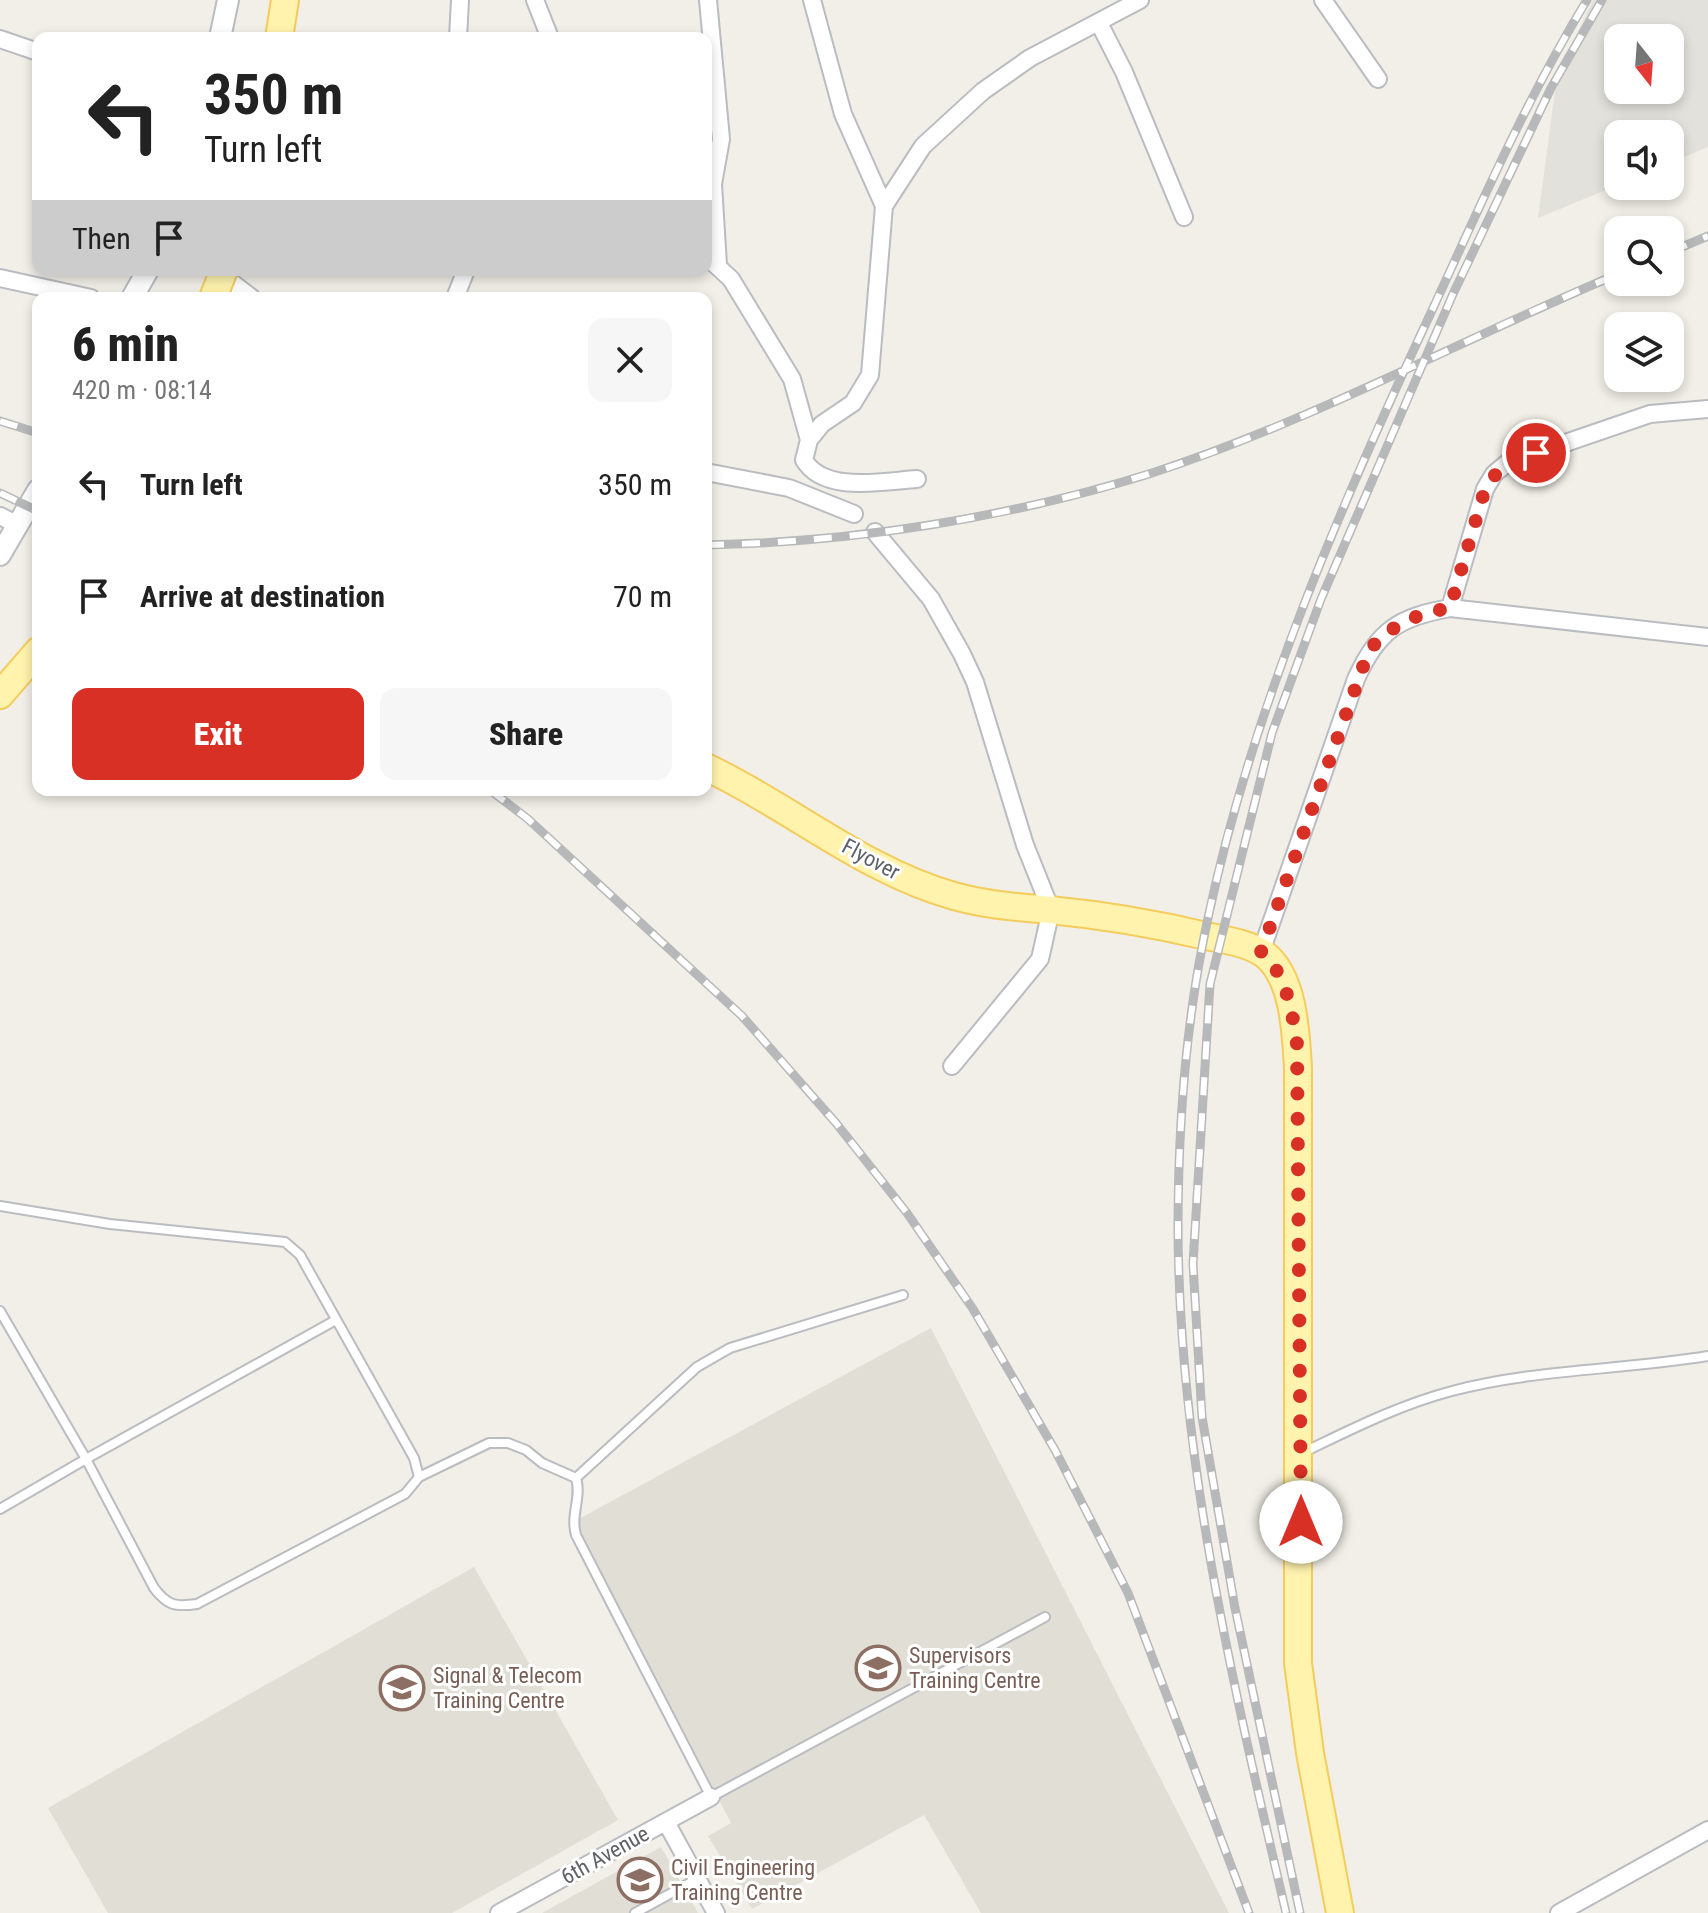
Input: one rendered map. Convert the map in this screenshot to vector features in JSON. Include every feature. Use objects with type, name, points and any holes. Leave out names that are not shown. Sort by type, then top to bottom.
[{"type":"main road","points":[[280,32],[285,0]]},
{"type":"main road","points":[[0,695],[32,658]]},
{"type":"main road","name":"Flyover","points":[[712,770],[749,787],[904,878],[952,896],[994,905],[1051,910],[1182,930],[1261,952]]},
{"type":"main road","points":[[1261,952],[1277,970],[1284,986],[1297,1044],[1301,1453],[1298,1663],[1310,1753],[1340,1913]]},
{"type":"street","points":[[221,32],[228,0]]},
{"type":"street","points":[[458,32],[460,0]]},
{"type":"street","points":[[535,0],[548,32]]},
{"type":"street","points":[[708,0],[711,32]]},
{"type":"street","points":[[812,0],[843,114],[884,206]]},
{"type":"street","points":[[917,479],[859,482],[821,476],[804,460],[809,440],[822,424],[853,403],[870,375],[884,206],[923,146],[983,91],[1030,58],[1140,0]]},
{"type":"street","points":[[1323,0],[1378,79]]},
{"type":"street","points":[[1099,23],[1124,72],[1184,217]]},
{"type":"street","points":[[0,39],[32,50]]},
{"type":"street","points":[[712,43],[721,139],[713,184],[712,260],[792,379],[809,440]]},
{"type":"street","points":[[223,276],[244,292]]},
{"type":"street","points":[[0,278],[64,292]]},
{"type":"street","points":[[1450,608],[1485,489],[1494,474],[1507,463],[1650,414],[1708,409]]},
{"type":"street","points":[[712,473],[789,488],[854,514]]},
{"type":"street","points":[[0,555],[9,520],[32,496]]},
{"type":"street","points":[[875,532],[931,599],[962,654],[975,682],[1025,845],[1051,910],[1040,959],[952,1066]]},
{"type":"street","points":[[1261,952],[1369,650],[1386,631],[1404,620],[1450,608],[1708,637]]},
{"type":"street","name":"6th Avenue","points":[[499,1913],[711,1797]]},
{"type":"street","points":[[666,1822],[716,1913]]},
{"type":"street","points":[[1559,1913],[1708,1830]]},
{"type":"lane","points":[[0,1206],[110,1224],[285,1242],[300,1255],[334,1321],[414,1458],[419,1477]]},
{"type":"lane","points":[[576,1478],[697,1367],[730,1348],[903,1295]]},
{"type":"lane","points":[[0,1311],[86,1459],[154,1588],[164,1601],[176,1607],[197,1604],[405,1494],[419,1477],[489,1443],[508,1443],[526,1450],[542,1463],[576,1478]]},
{"type":"lane","points":[[0,1509],[334,1321]]},
{"type":"lane","points":[[1301,1453],[1382,1414],[1455,1390],[1568,1372],[1708,1356]]},
{"type":"lane","points":[[576,1478],[578,1485],[572,1518],[576,1535],[711,1797],[1045,1617]]},
{"type":"lane","points":[[635,1913],[697,1878]]},
{"type":"shaded area","points":[[1593,0],[1708,0],[1708,147],[1684,157],[1684,120],[1604,120],[1604,191],[1538,218],[1557,76]]},
{"type":"shaded area","name":"Supervisors Training Centre","points":[[931,1328],[1229,1913],[981,1913],[924,1815],[752,1909],[708,1836],[731,1823],[575,1521]]},
{"type":"shaded area","name":"Signal & Telecom Training Centre","points":[[474,1567],[618,1820],[452,1913],[108,1913],[48,1808]]},
{"type":"shaded area","name":"Civil Engineering Training Centre","points":[[661,1847],[698,1913],[542,1913]]},
{"type":"railway","points":[[1286,1913],[1229,1659],[1199,1488],[1188,1402],[1181,1316],[1178,1190],[1185,1073],[1194,994],[1208,918],[1249,760],[1303,606],[1366,455],[1488,189],[1525,112],[1587,0]]},
{"type":"railway","points":[[1300,1913],[1235,1608],[1202,1417],[1193,1264],[1210,984],[1272,733],[1321,599],[1453,294],[1551,88],[1602,0]]},
{"type":"railway","points":[[1684,246],[1708,236]]},
{"type":"railway","points":[[712,545],[818,539],[931,525],[1043,503],[1152,473],[1271,429],[1604,280]]},
{"type":"railway","points":[[0,421],[32,431]]},
{"type":"railway","points":[[0,493],[32,508]]},
{"type":"railway","points":[[498,796],[528,819],[742,1016],[836,1123],[907,1213],[973,1309],[1055,1450],[1128,1593],[1249,1913]]},
{"type":"place","name":"Supervisors Training Centre","points":[[878,1668]]},
{"type":"place","name":"Signal & Telecom Training Centre","points":[[402,1688]]},
{"type":"place","name":"Civil Engineering Training Centre","points":[[640,1880]]},
{"type":"route","points":[[1301,1522],[1297,1044],[1284,986],[1277,970],[1261,952],[1356,679],[1369,650],[1386,631],[1404,620],[1450,608],[1485,489],[1494,474],[1507,463],[1536,453]]}]
